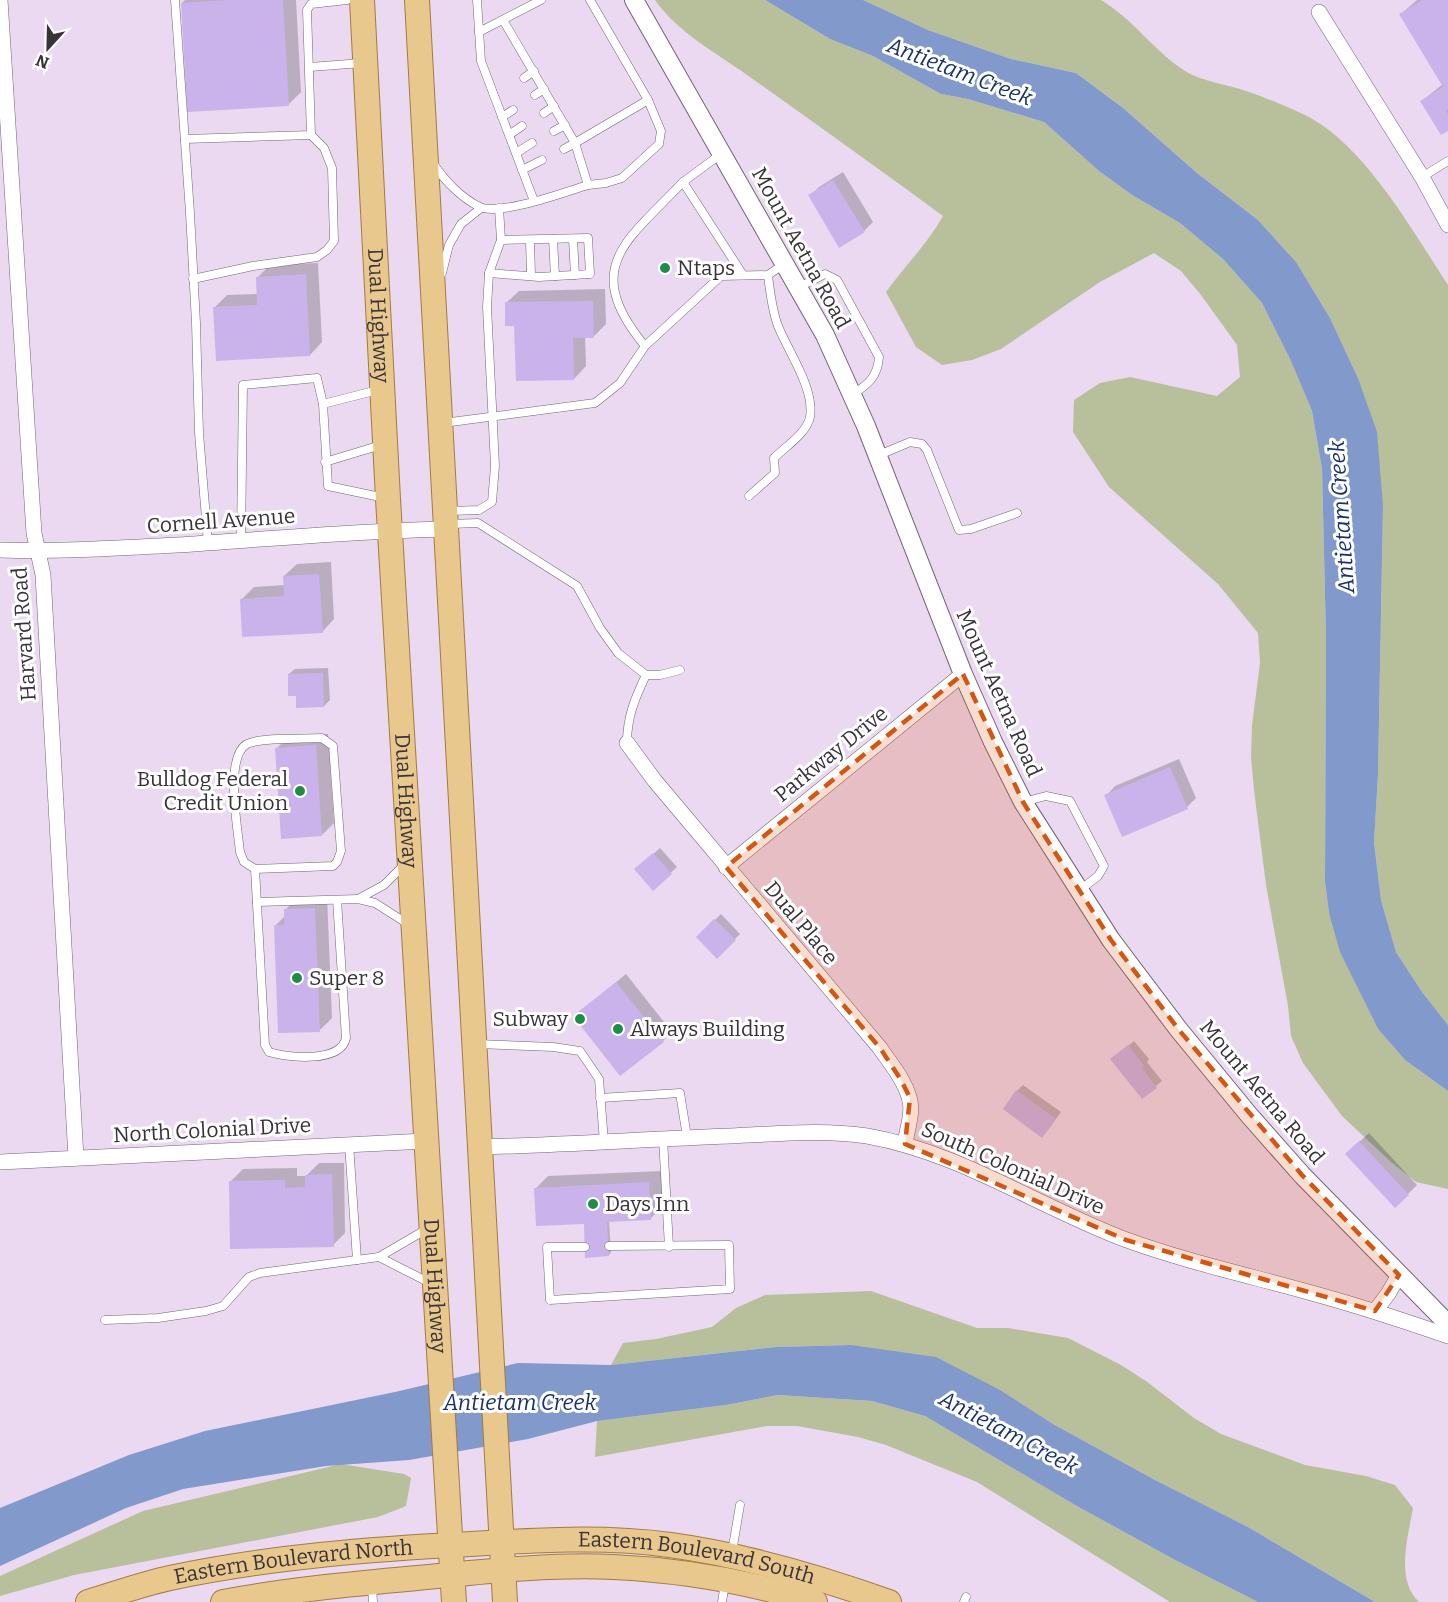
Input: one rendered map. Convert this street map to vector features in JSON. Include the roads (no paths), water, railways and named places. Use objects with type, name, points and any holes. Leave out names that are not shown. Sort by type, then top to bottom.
[{"type":"main road","name":"Dual Highway","points":[[362,0],[388,499],[454,1602]]},
{"type":"main road","points":[[417,0],[505,1602]]},
{"type":"main road","name":"Eastern Boulevard South","points":[[501,1542],[618,1540],[670,1545],[731,1556],[807,1576],[889,1602]]},
{"type":"main road","name":"Eastern Boulevard North","points":[[88,1602],[169,1578],[273,1560],[501,1542]]},
{"type":"main road","name":"Eastern Boulevard South","points":[[503,1572],[561,1567],[666,1570],[723,1591],[815,1602]]},
{"type":"main road","name":"Eastern Boulevard North","points":[[223,1602],[272,1593],[372,1592],[453,1575],[503,1572]]},
{"type":"street","name":"Harvard Road","points":[[0,0],[34,533],[44,587],[76,1158]]},
{"type":"street","name":"Mount Aetna Road","points":[[634,0],[825,335],[877,455],[963,674],[1023,802],[1111,940],[1249,1115],[1302,1175],[1448,1324]]},
{"type":"street","points":[[1319,12],[1422,177],[1448,225]]},
{"type":"street","name":"Cornell Avenue","points":[[0,550],[38,552],[208,543],[390,531],[445,522]]},
{"type":"street","name":"Parkway Drive","points":[[726,867],[963,674]]},
{"type":"street","name":"Dual Place","points":[[627,742],[655,781],[726,867],[880,1048],[910,1098],[910,1118],[905,1144]]},
{"type":"street","name":"South Colonial Drive","points":[[479,1148],[824,1132],[864,1136],[905,1144],[966,1166],[1082,1222],[1125,1239],[1173,1255],[1375,1311],[1448,1336]]},
{"type":"street","name":"North Colonial Drive","points":[[0,1162],[426,1141]]},
{"type":"street","points":[[1375,1311],[1399,1275]]},
{"type":"lane","points":[[175,0],[196,323],[199,433],[208,543]]},
{"type":"lane","points":[[193,279],[253,266],[317,256],[327,250],[334,241],[332,168],[324,148],[311,135],[307,9],[309,5],[347,0]]},
{"type":"lane","points":[[477,0],[482,61],[534,201]]},
{"type":"lane","points":[[479,32],[541,0]]},
{"type":"lane","points":[[425,148],[442,177],[461,195],[481,208],[499,208],[534,201],[588,185],[622,178],[659,144],[661,131],[648,100],[590,0]]},
{"type":"lane","points":[[502,20],[575,143],[588,185]]},
{"type":"lane","points":[[310,67],[365,63]]},
{"type":"lane","points":[[524,78],[534,71]]},
{"type":"lane","points":[[535,95],[544,89]]},
{"type":"lane","points":[[494,97],[503,92]]},
{"type":"lane","points":[[564,148],[648,100]]},
{"type":"lane","points":[[544,113],[554,106]]},
{"type":"lane","points":[[502,117],[513,110]]},
{"type":"lane","points":[[554,131],[565,125]]},
{"type":"lane","points":[[509,135],[522,126]]},
{"type":"lane","points":[[185,139],[311,135]]},
{"type":"lane","points":[[516,153],[532,143]]},
{"type":"lane","points":[[645,346],[628,325],[615,294],[615,262],[623,245],[683,182],[722,154]]},
{"type":"lane","points":[[522,170],[542,160]]},
{"type":"lane","points":[[1422,177],[1448,161]]},
{"type":"lane","points":[[683,182],[743,274]]},
{"type":"lane","points":[[435,322],[448,245],[461,224],[481,208]]},
{"type":"lane","points":[[445,522],[479,510],[492,502],[495,466],[487,307],[489,273],[501,240],[499,208]]},
{"type":"lane","points":[[489,273],[531,276],[590,274],[588,238],[501,240]]},
{"type":"lane","points":[[553,239],[555,276]]},
{"type":"lane","points":[[573,239],[574,275]]},
{"type":"lane","points":[[530,240],[531,276]]},
{"type":"lane","points":[[440,424],[596,403],[620,383],[645,346],[721,276],[768,275],[784,264]]},
{"type":"lane","points":[[797,287],[825,274],[837,280],[879,357],[879,368],[874,377],[852,395]]},
{"type":"lane","points":[[749,496],[775,473],[774,458],[803,431],[810,418],[807,388],[777,324],[768,275]]},
{"type":"lane","points":[[241,540],[243,386],[317,378],[323,404],[328,486],[388,499]]},
{"type":"lane","points":[[323,404],[382,389]]},
{"type":"lane","points":[[877,455],[910,442],[922,444],[927,450],[959,530],[971,530],[1017,513]]},
{"type":"lane","points":[[325,462],[385,444]]},
{"type":"lane","points":[[445,522],[478,523],[577,586],[600,628],[618,653],[646,675],[660,675],[680,670]]},
{"type":"lane","points":[[627,742],[627,728],[632,704],[646,675]]},
{"type":"lane","points":[[322,738],[333,746],[341,851],[338,862],[333,866],[255,869],[244,862],[240,852],[233,776],[239,752],[245,746],[269,740],[322,738]]},
{"type":"lane","points":[[1023,802],[1046,796],[1070,801],[1104,866],[1098,876],[1079,891]]},
{"type":"lane","points":[[358,899],[384,885],[409,860]]},
{"type":"lane","points":[[255,869],[265,1045],[269,1052],[294,1056],[330,1055],[338,1052],[345,1045],[337,900]]},
{"type":"lane","points":[[257,902],[358,899],[383,908],[413,927]]},
{"type":"lane","points":[[473,1044],[553,1047],[580,1051],[599,1079],[604,1142]]},
{"type":"lane","points":[[600,1098],[680,1093],[687,1137]]},
{"type":"lane","points":[[663,1138],[669,1247]]},
{"type":"lane","points":[[349,1144],[357,1260]]},
{"type":"lane","points":[[105,1320],[158,1318],[206,1311],[223,1306],[249,1277],[261,1273],[379,1257],[431,1227]]},
{"type":"lane","points":[[585,1247],[547,1247],[550,1300],[730,1289],[729,1245],[609,1246]]},
{"type":"lane","points":[[379,1257],[435,1286]]},
{"type":"lane","points":[[731,1556],[740,1505]]},
{"type":"water","name":"Antietam Creek","points":[[765,0],[863,0],[928,30],[1011,59],[1076,73],[1123,108],[1197,173],[1258,220],[1296,262],[1330,318],[1358,378],[1377,432],[1383,506],[1378,775],[1374,842],[1381,900],[1396,952],[1422,992],[1448,1025],[1448,1091],[1405,1060],[1378,1029],[1340,952],[1329,913],[1325,882],[1326,636],[1322,469],[1312,411],[1290,359],[1262,303],[1223,259],[1180,223],[1132,195],[1099,171],[1044,122],[968,99],[941,94],[873,56],[830,39]]},
{"type":"water","name":"Antietam Creek","points":[[851,1345],[936,1357],[1000,1390],[1053,1424],[1155,1480],[1248,1527],[1375,1602],[1258,1602],[1075,1505],[925,1416],[872,1401],[778,1395],[726,1405],[597,1421],[528,1439],[409,1460],[326,1466],[183,1489],[126,1508],[0,1566],[0,1508],[129,1455],[205,1431],[395,1392],[518,1363],[611,1365],[776,1347]]},
{"type":"place","name":"Ntaps","points":[[665,268]]},
{"type":"place","name":"Bulldog Federal Credit Union","points":[[300,791]]},
{"type":"place","name":"Super 8","points":[[297,978]]},
{"type":"place","name":"Subway","points":[[580,1019]]},
{"type":"place","name":"Always Building","points":[[618,1029]]},
{"type":"place","name":"Days Inn","points":[[593,1204]]}]
